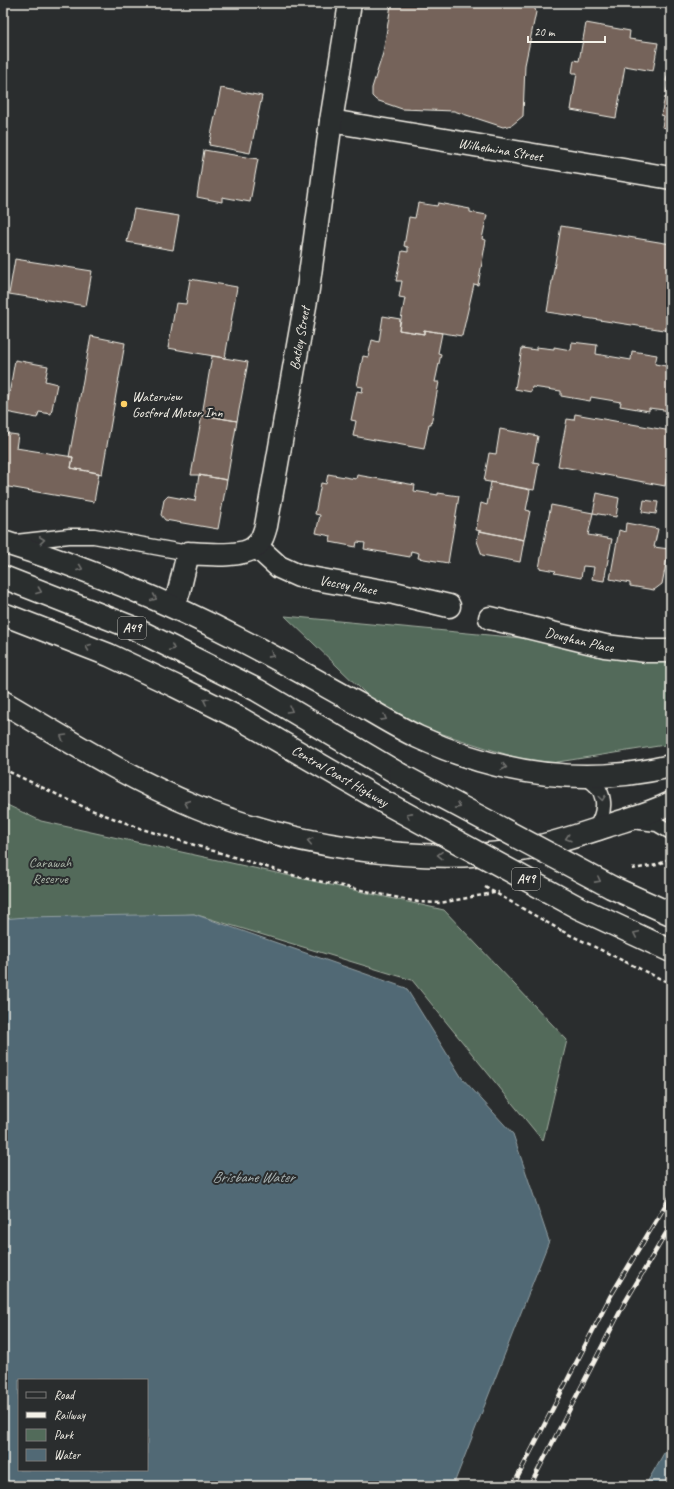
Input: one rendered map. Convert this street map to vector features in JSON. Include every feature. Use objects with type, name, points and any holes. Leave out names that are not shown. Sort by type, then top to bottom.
[{"type":"main road","name":"Batley Street","points":[[256,546],[261,539],[266,526],[307,296],[331,122],[350,3]]},
{"type":"main road","name":"Wilhelmina Street","points":[[331,122],[671,178]]},
{"type":"main road","points":[[3,542],[60,561],[174,606],[243,641],[417,736],[457,753],[503,768],[540,774],[580,776],[638,772],[671,766]]},
{"type":"main road","points":[[174,606],[188,553],[231,554],[250,550],[256,546]]},
{"type":"main road","name":"Vecsey Place","points":[[256,546],[284,571],[299,576],[394,593],[449,606]]},
{"type":"main road","name":"A49","points":[[3,577],[131,627],[257,690],[399,774],[611,887],[671,914]]},
{"type":"main road","name":"Central Coast Highway","points":[[3,614],[109,655],[241,719],[384,802],[579,908],[671,951]]},
{"type":"main road","name":"Doughan Place","points":[[490,618],[605,646],[671,652]]},
{"type":"main road","points":[[3,702],[96,757],[155,789],[198,808],[244,824],[311,842],[380,851],[418,854],[458,855],[523,850],[594,830],[671,803]]},
{"type":"lane","points":[[3,542],[69,536],[94,536],[188,553]]},
{"type":"lane","points":[[580,776],[587,778],[597,785],[603,797],[601,814],[594,830]]},
{"type":"lane","points":[[622,821],[638,821],[657,824],[671,832]]},
{"type":"path","points":[[562,931],[671,984]]},
{"type":"green space","points":[[285,616],[521,638],[671,658],[671,744],[539,765],[390,717]]},
{"type":"green space","name":"Carawah Reserve","points":[[3,803],[41,821],[444,910],[567,1040],[543,1141],[412,980],[194,914],[3,924]]},
{"type":"water","name":"Brisbane Water","points":[[194,914],[406,988],[462,1078],[513,1134],[549,1241],[453,1486],[3,1486],[3,919],[26,917]]},
{"type":"water","points":[[671,1441],[671,1486],[645,1486]]},
{"type":"building","points":[[384,3],[532,3],[536,12],[525,65],[523,116],[512,125],[503,127],[454,111],[402,109],[376,100],[372,96],[372,88],[383,53],[391,5]]},
{"type":"building","points":[[586,23],[630,31],[629,39],[658,43],[653,71],[625,66],[616,118],[571,110],[577,73],[572,73],[574,60],[579,61]]},
{"type":"building","points":[[670,64],[671,129],[662,127],[664,116],[661,115],[665,97],[667,98],[668,93],[666,93],[669,82],[666,81]]},
{"type":"building","points":[[221,88],[262,96],[250,153],[209,145]]},
{"type":"building","points":[[204,150],[258,159],[250,202],[222,197],[222,202],[197,197]]},
{"type":"building","points":[[418,203],[437,206],[438,203],[470,209],[470,212],[487,215],[482,239],[486,240],[478,285],[474,284],[462,336],[424,330],[424,334],[399,330],[405,298],[399,297],[402,281],[396,281],[402,251],[408,252],[408,247],[404,246],[409,217],[415,218]]},
{"type":"building","points":[[134,209],[179,216],[173,250],[127,242]]},
{"type":"building","points":[[561,226],[671,244],[671,331],[547,312]]},
{"type":"building","points":[[15,259],[92,271],[86,306],[9,294]]},
{"type":"building","points":[[190,279],[237,287],[225,358],[168,348],[176,303],[186,304]]},
{"type":"building","points":[[383,316],[400,319],[399,330],[424,334],[424,330],[442,333],[438,353],[441,354],[435,382],[439,382],[431,424],[429,424],[424,449],[353,436],[356,421],[351,420],[357,391],[362,392],[363,387],[357,386],[363,356],[368,357],[372,340],[379,342]]},
{"type":"building","points":[[91,336],[125,343],[102,474],[71,468],[73,457],[69,457]]},
{"type":"building","points":[[572,342],[597,345],[596,354],[631,360],[632,351],[657,355],[655,364],[671,367],[671,411],[649,408],[649,411],[620,406],[621,402],[591,397],[590,401],[561,396],[561,391],[532,387],[531,392],[515,389],[522,348],[536,350],[536,347],[554,349],[554,347],[571,350]]},
{"type":"building","points":[[212,356],[248,362],[237,421],[202,415]]},
{"type":"building","points":[[15,360],[48,366],[45,381],[57,384],[51,414],[39,412],[37,418],[6,412]]},
{"type":"building","points":[[575,414],[671,431],[671,450],[665,486],[558,466],[567,419],[574,420]]},
{"type":"building","points":[[202,415],[237,421],[227,480],[191,475]]},
{"type":"building","points":[[500,429],[538,436],[533,462],[539,463],[534,490],[484,481],[489,453],[496,454]]},
{"type":"building","points":[[3,433],[18,435],[16,448],[73,457],[71,468],[99,473],[94,502],[3,486]]},
{"type":"building","points":[[328,474],[356,479],[357,475],[415,485],[414,491],[438,495],[438,493],[459,496],[448,563],[418,558],[419,553],[411,551],[410,557],[364,549],[365,543],[357,542],[356,547],[330,542],[331,536],[316,533],[320,515],[315,514],[321,483],[326,484]]},
{"type":"building","points":[[199,475],[227,480],[218,529],[165,520],[161,515],[164,500],[168,496],[195,501]]},
{"type":"building","points":[[491,482],[530,490],[526,510],[530,511],[524,540],[476,530],[481,503],[487,505]]},
{"type":"building","points":[[597,493],[619,498],[616,517],[593,513]]},
{"type":"building","points":[[644,500],[658,502],[656,514],[642,512]]},
{"type":"building","points":[[551,505],[593,513],[588,535],[612,539],[604,581],[592,579],[594,567],[583,566],[581,578],[554,573],[556,571],[539,568]]},
{"type":"building","points":[[626,523],[658,529],[654,547],[669,549],[662,584],[654,590],[630,586],[630,583],[610,579],[619,530],[625,532]]},
{"type":"building","points":[[479,531],[524,540],[520,562],[482,555],[477,541]]},
{"type":"railway","points":[[513,1486],[610,1297],[671,1196]]},
{"type":"railway","points":[[530,1486],[624,1304],[671,1225]]},
{"type":"place","name":"Waterview Gosford Motor Inn","points":[[124,404]]}]
